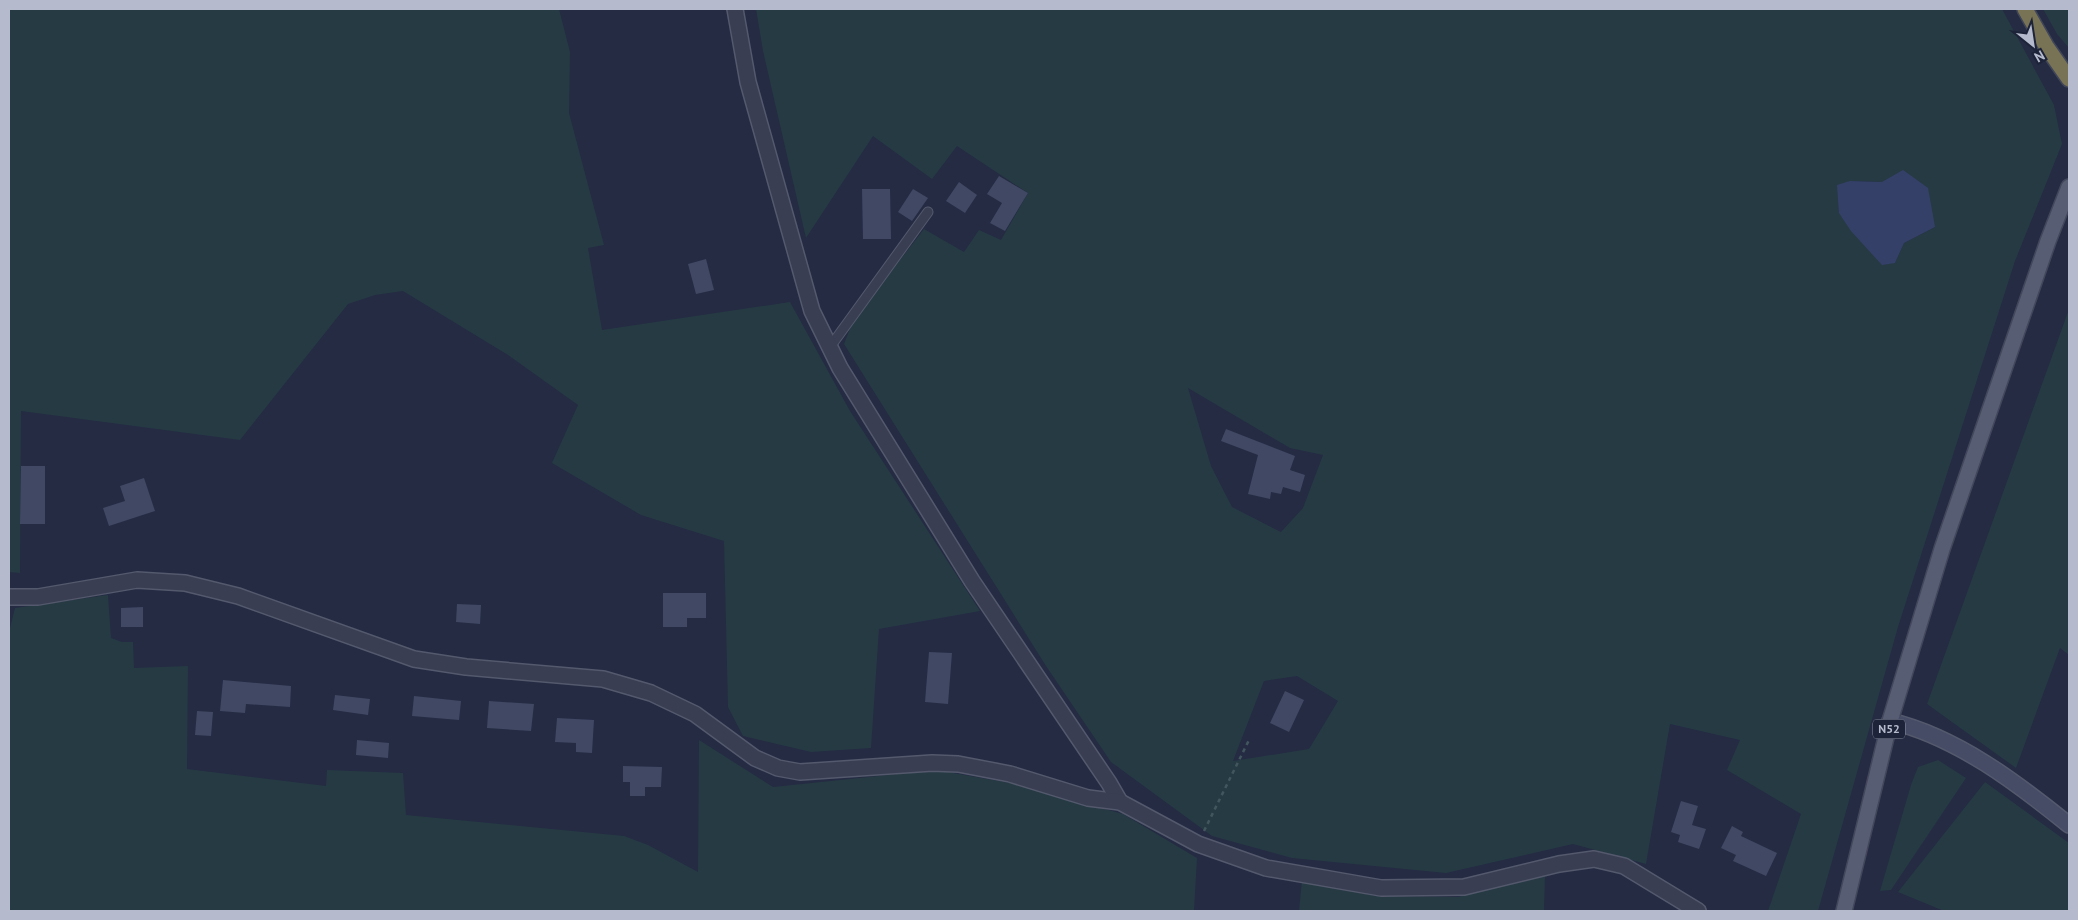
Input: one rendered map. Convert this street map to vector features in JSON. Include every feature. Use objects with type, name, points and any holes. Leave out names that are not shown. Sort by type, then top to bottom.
[{"type":"highway","points":[[2025,9],[2046,46],[2069,79]]},
{"type":"main road","name":"N52","points":[[1844,911],[1890,721],[1942,549],[2048,241],[2069,187]]},
{"type":"street","points":[[735,9],[748,82],[812,311],[845,376],[972,581],[1120,802]]},
{"type":"street","points":[[9,598],[38,597],[137,580],[185,583],[238,596],[414,659],[602,679],[651,692],[695,714],[755,758],[778,768],[800,772],[932,763],[958,764],[1010,774],[1088,798],[1120,802],[1198,844],[1266,868],[1381,888],[1464,887],[1559,864],[1594,859],[1624,866],[1698,911]]},
{"type":"street","points":[[1890,721],[1908,725],[1948,743],[1995,770],[2069,825]]},
{"type":"lane","points":[[830,347],[928,212]]},
{"type":"path","points":[[1198,844],[1249,740]]},
{"type":"shaded area","points":[[9,9],[559,9],[570,52],[569,113],[604,245],[588,248],[602,330],[790,302],[850,411],[980,611],[879,629],[871,748],[811,752],[743,736],[728,707],[724,541],[641,515],[552,463],[578,405],[508,355],[403,291],[375,295],[348,304],[240,440],[21,411],[20,573],[9,572]]},
{"type":"shaded area","points":[[756,9],[2002,9],[2054,105],[2062,144],[2015,261],[1898,627],[1818,911],[1768,911],[1801,814],[1727,770],[1740,740],[1670,724],[1646,864],[1573,844],[1446,873],[1292,858],[1212,836],[1111,762],[1046,666],[844,344],[853,321],[924,229],[964,252],[979,230],[1001,240],[1028,193],[957,146],[932,179],[873,136],[806,238],[763,51]],"holes":[[[1850,181],[1882,182],[1935,227],[1904,243],[1895,263]],[[1188,388],[1290,448],[1323,455],[1303,508],[1281,532],[1232,507],[1211,466]],[[1297,676],[1338,701],[1309,749],[1233,761],[1264,681]]]},
{"type":"shaded area","points":[[2043,9],[2069,9],[2069,48],[2057,34]]},
{"type":"shaded area","points":[[2069,309],[2069,655],[2060,648],[2016,768],[1927,704]]},
{"type":"shaded area","points":[[108,595],[111,638],[122,642],[133,642],[134,668],[188,666],[187,769],[326,786],[327,770],[403,773],[406,815],[624,836],[648,845],[698,872],[699,740],[773,787],[936,770],[1010,783],[1123,814],[1197,858],[1194,911],[9,911],[9,632],[15,608]]},
{"type":"shaded area","points":[[1938,760],[1966,778],[1891,890],[1880,891],[1918,767]]},
{"type":"shaded area","points":[[1985,782],[2069,843],[2069,911],[1944,911],[1898,892]]},
{"type":"shaded area","points":[[1545,875],[1544,911],[1299,911],[1302,880],[1375,896],[1458,897]]},
{"type":"water","points":[[1903,170],[1928,188],[1935,227],[1904,243],[1895,263],[1882,265],[1851,231],[1839,213],[1837,185],[1850,181],[1882,182]]},
{"type":"building","points":[[999,176],[1028,193],[1005,231],[990,223],[1002,203],[987,194]]},
{"type":"building","points":[[959,182],[977,195],[965,213],[946,201]]},
{"type":"building","points":[[862,189],[890,189],[891,239],[863,239]]},
{"type":"building","points":[[913,189],[928,198],[912,221],[898,212]]},
{"type":"building","points":[[706,259],[714,290],[696,294],[688,264]]},
{"type":"building","points":[[1226,429],[1295,456],[1290,470],[1305,475],[1300,492],[1283,487],[1281,494],[1271,492],[1270,499],[1248,494],[1258,455],[1221,441]]},
{"type":"building","points":[[21,466],[45,466],[45,524],[20,524]]},
{"type":"building","points":[[144,478],[155,511],[109,526],[103,508],[125,501],[120,486]]},
{"type":"building","points":[[663,593],[706,593],[706,618],[687,618],[687,627],[663,627]]},
{"type":"building","points":[[457,604],[481,605],[480,624],[456,622]]},
{"type":"building","points":[[143,607],[143,627],[121,627],[121,608]]},
{"type":"building","points":[[929,652],[952,653],[948,704],[925,702]]},
{"type":"building","points":[[223,680],[291,686],[290,707],[246,704],[245,713],[220,711]]},
{"type":"building","points":[[1285,691],[1304,700],[1289,732],[1270,723]]},
{"type":"building","points":[[335,695],[370,699],[368,715],[333,710]]},
{"type":"building","points":[[414,696],[461,701],[459,720],[412,716]]},
{"type":"building","points":[[489,701],[534,704],[531,731],[487,728]]},
{"type":"building","points":[[197,711],[213,712],[211,736],[195,735]]},
{"type":"building","points":[[557,718],[594,720],[592,753],[576,752],[576,743],[555,742]]},
{"type":"building","points":[[357,740],[389,743],[388,758],[356,755]]},
{"type":"building","points":[[623,766],[662,767],[661,787],[645,787],[645,796],[630,796],[630,782],[623,782]]},
{"type":"building","points":[[1681,801],[1698,806],[1692,825],[1706,829],[1699,849],[1678,842],[1680,835],[1671,832]]},
{"type":"building","points":[[1732,826],[1743,832],[1741,836],[1777,853],[1766,876],[1733,861],[1736,855],[1721,848]]}]
